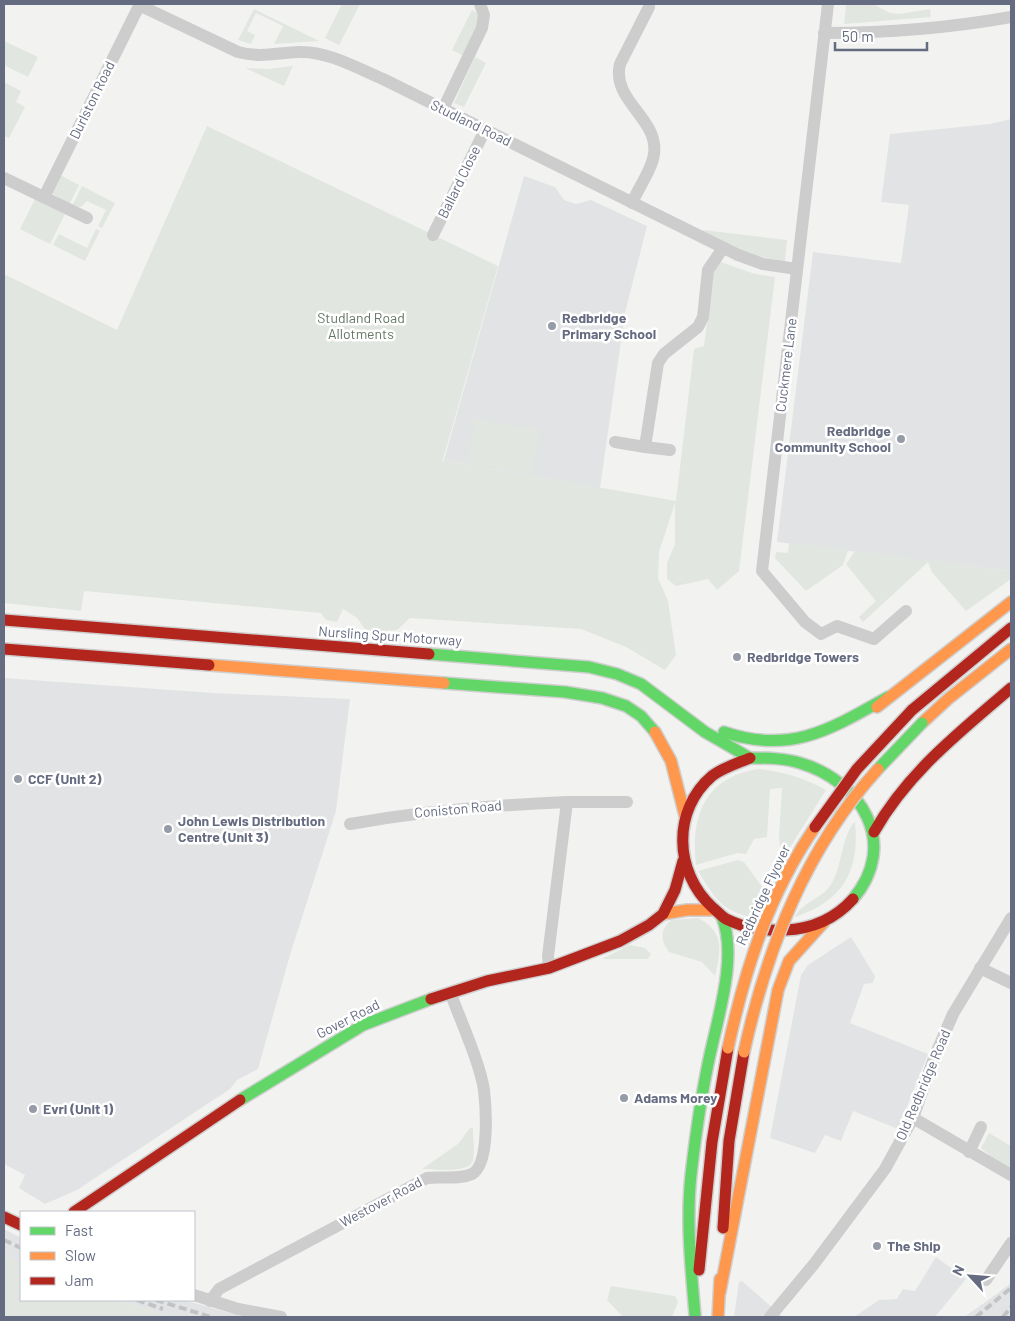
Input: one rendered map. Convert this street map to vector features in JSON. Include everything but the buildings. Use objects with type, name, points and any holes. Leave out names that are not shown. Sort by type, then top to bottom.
[{"type":"main road","points":[[842,735],[1011,602]]},
{"type":"main road","name":"Nursling Spur Motorway","points":[[4,620],[578,666],[607,671],[640,684],[705,732],[750,758]]},
{"type":"main road","name":"Redbridge Flyover","points":[[695,1316],[712,1142],[728,1048],[743,979],[755,944],[790,867],[810,831],[837,794],[912,710],[1011,628]]},
{"type":"main road","points":[[4,649],[565,692],[606,698],[624,705],[640,716],[662,739],[681,788],[684,816],[682,832],[683,861],[694,890],[717,913],[728,932],[729,959],[706,1072],[691,1175],[688,1238],[695,1316]]},
{"type":"main road","points":[[718,1317],[729,1141],[744,1052],[761,981],[785,918],[813,861],[860,790],[922,723],[948,699],[1011,649]]},
{"type":"main road","points":[[640,684],[671,697],[725,733],[748,741],[766,744],[786,743],[822,733],[888,698]]},
{"type":"main road","points":[[720,1292],[743,1181],[771,1024],[781,981],[789,961],[825,921],[848,904],[865,880],[871,864],[874,832],[889,804],[918,770],[1011,688]]},
{"type":"main road","points":[[795,762],[812,753]]},
{"type":"main road","points":[[684,816],[700,788],[709,777],[727,764],[750,758],[795,762],[816,770],[850,795],[866,813],[874,832]]},
{"type":"main road","name":"Gover Road","points":[[75,1211],[203,1123],[314,1053],[363,1025],[450,992],[487,981],[549,968],[620,941],[649,925],[663,914],[675,890],[683,861]]},
{"type":"main road","name":"Gover Road","points":[[663,914],[687,910],[717,913]]},
{"type":"main road","points":[[717,913],[748,927],[777,931],[792,931],[825,921]]},
{"type":"main road","points":[[4,1217],[20,1225]]},
{"type":"street","name":"Studland Road","points":[[140,4],[246,54],[279,56],[299,52],[334,58],[443,109],[723,248],[763,264],[797,269]]},
{"type":"street","name":"Durlston Road","points":[[44,197],[140,4]]},
{"type":"street","points":[[443,109],[482,28],[484,15],[480,4]]},
{"type":"street","name":"Cuckmere Lane","points":[[828,4],[762,571],[806,622],[821,634],[837,626],[874,638],[906,611]]},
{"type":"street","points":[[632,203],[654,156],[654,144],[652,133],[619,85],[618,73],[620,64],[649,7]]},
{"type":"street","points":[[824,34],[884,33],[939,28],[1011,17]]},
{"type":"street","name":"Ballard Close","points":[[433,235],[484,130]]},
{"type":"street","points":[[4,178],[87,218]]},
{"type":"street","points":[[645,447],[658,363],[664,354],[698,327],[703,317],[708,270],[723,248]]},
{"type":"street","points":[[615,442],[670,450]]},
{"type":"street","points":[[549,968],[548,956],[567,802]]},
{"type":"street","name":"Coniston Road","points":[[350,824],[413,813],[482,805],[627,802]]},
{"type":"street","name":"Old Redbridge Road","points":[[770,1317],[814,1264],[885,1168],[912,1118],[934,1058],[953,1014],[1011,918]]},
{"type":"street","points":[[980,968],[1011,983]]},
{"type":"street","name":"Westover Road","points":[[210,1301],[219,1289],[427,1178],[440,1176],[459,1177],[473,1173],[482,1161],[485,1146],[484,1089],[450,992]]},
{"type":"street","points":[[912,1118],[1011,1175]]},
{"type":"street","points":[[969,1152],[981,1127]]},
{"type":"street","points":[[986,1280],[1011,1243]]},
{"type":"street","points":[[195,1295],[210,1301],[281,1317]]},
{"type":"shaded area","name":"Redbridge Community School","points":[[1011,119],[1011,571],[777,542],[813,252],[901,263],[909,205],[881,202],[890,134],[990,124]]},
{"type":"shaded area","name":"Redbridge Primary School","points":[[524,176],[555,187],[564,200],[576,204],[591,200],[647,226],[625,313],[600,488],[444,460]]},
{"type":"shaded area","points":[[4,678],[213,693],[350,699],[336,811],[290,955],[258,1069],[237,1080],[230,1089],[77,1190],[45,1204],[19,1188],[25,1175],[4,1164]]},
{"type":"shaded area","points":[[851,937],[875,976],[873,983],[864,984],[850,1023],[928,1054],[898,1129],[853,1111],[841,1141],[825,1135],[815,1153],[770,1138],[801,975],[808,965]]},
{"type":"shaded area","points":[[4,1229],[20,1237],[20,1263],[4,1255]]},
{"type":"shaded area","points":[[936,1257],[966,1279],[935,1317],[854,1317],[879,1300],[897,1299],[903,1289],[915,1291]]},
{"type":"shaded area","points":[[742,1281],[783,1317],[734,1317],[739,1282]]},
{"type":"shaded area","points":[[1011,1283],[1011,1317],[964,1317],[987,1301]]},
{"type":"shaded area","points":[[123,1301],[188,1301],[244,1317],[172,1317]]},
{"type":"green space","points":[[342,4],[360,4],[339,45],[325,38]]},
{"type":"green space","points":[[846,4],[873,4],[890,13],[899,14],[930,9],[931,17],[844,24]]},
{"type":"green space","points":[[254,9],[319,41],[274,44],[283,26],[256,13],[247,31],[255,35],[251,44],[238,40]]},
{"type":"green space","points":[[472,10],[479,14],[480,18],[464,56],[452,50]]},
{"type":"green space","points":[[4,41],[38,57],[28,77],[4,65]]},
{"type":"green space","points":[[475,57],[486,63],[464,107],[454,103]]},
{"type":"green space","points":[[293,66],[284,86],[245,68],[269,69]]},
{"type":"green space","points":[[4,82],[21,91],[16,102],[25,107],[9,138],[4,136]]},
{"type":"green space","name":"Studland Road Allotments","points":[[207,126],[498,266],[442,463],[444,460],[676,501],[694,349],[704,346],[714,267],[718,261],[755,274],[775,277],[739,571],[717,590],[708,579],[676,586],[667,579],[667,563],[675,544],[675,503],[659,552],[658,578],[668,601],[676,655],[665,670],[626,647],[581,629],[410,618],[397,630],[367,632],[357,618],[343,609],[337,622],[326,620],[321,613],[84,591],[81,611],[4,603],[4,274],[117,330]]},
{"type":"green space","points":[[60,175],[79,185],[69,205],[52,193]]},
{"type":"green space","points":[[82,186],[115,203],[102,228],[98,226],[106,210],[87,201],[81,207],[72,206]]},
{"type":"green space","points":[[35,199],[65,214],[50,244],[20,229]]},
{"type":"green space","points":[[96,229],[100,231],[85,261],[53,245],[59,234],[87,248]]},
{"type":"green space","points":[[703,230],[787,240],[785,262],[749,254],[702,232]]},
{"type":"green space","points":[[475,419],[540,430],[532,474],[468,462]]},
{"type":"green space","points":[[789,543],[848,550],[843,565],[806,591],[775,558],[776,552],[788,553]]},
{"type":"green space","points":[[855,551],[1011,571],[1011,579],[966,611],[932,572],[928,562],[863,622],[859,617],[876,601],[846,564]]},
{"type":"green space","points":[[758,769],[776,771],[793,776],[826,790],[782,860],[779,838],[782,788],[770,789],[767,837],[754,839],[746,854],[737,853],[696,865],[696,831],[699,816],[705,802],[714,790],[725,781],[740,773]]},
{"type":"green space","points":[[855,822],[856,839],[854,855],[851,869],[845,882],[825,902],[795,917],[802,908],[830,886],[837,870],[847,834]]},
{"type":"green space","points":[[738,860],[744,862],[765,891],[754,918],[734,911],[720,902],[698,871]]},
{"type":"green space","points":[[698,918],[707,923],[717,936],[719,958],[715,976],[702,962],[669,952],[664,943],[663,931],[671,920]]},
{"type":"green space","points":[[630,945],[645,948],[651,954],[648,959],[602,959]]},
{"type":"green space","points":[[470,1128],[473,1128],[474,1148],[473,1160],[470,1164],[451,1170],[422,1169],[458,1144]]},
{"type":"green space","points":[[989,1133],[1011,1146],[1011,1169],[994,1159],[981,1148]]},
{"type":"green space","points":[[4,1255],[20,1263],[20,1301],[123,1301],[172,1317],[4,1317]]},
{"type":"green space","points":[[611,1286],[675,1296],[678,1302],[672,1317],[623,1317],[607,1300]]},
{"type":"railway","points":[[4,1240],[20,1248]]},
{"type":"railway","points":[[976,1317],[1011,1288]]},
{"type":"railway","points":[[140,1301],[163,1309]]},
{"type":"railway","points":[[159,1301],[211,1317]]},
{"type":"railway","points":[[1003,1317],[1011,1307]]},
{"type":"traffic: fast","points":[[429,654],[589,667],[617,674],[641,684],[705,732],[750,758]]},
{"type":"traffic: fast","points":[[444,683],[565,692],[602,698],[626,706],[641,716],[655,732]]},
{"type":"traffic: fast","points":[[724,732],[770,741],[810,735],[848,719],[888,697]]},
{"type":"traffic: fast","points":[[878,769],[922,723]]},
{"type":"traffic: fast","points":[[750,758],[782,759],[800,763],[822,772],[841,784],[856,799],[867,817],[873,836],[873,857],[867,878],[853,899]]},
{"type":"traffic: fast","points":[[695,1315],[690,1245],[691,1175],[702,1095],[727,972],[727,934],[722,917]]},
{"type":"traffic: fast","points":[[240,1100],[363,1025],[431,999]]},
{"type":"traffic: slow","points":[[877,707],[1011,602]]},
{"type":"traffic: slow","points":[[922,723],[948,699],[1011,649]]},
{"type":"traffic: slow","points":[[209,665],[444,683]]},
{"type":"traffic: slow","points":[[655,732],[671,761],[685,816]]},
{"type":"traffic: slow","points":[[744,1052],[753,1013],[765,975],[793,901],[810,866],[830,832],[878,769]]},
{"type":"traffic: slow","points":[[728,1048],[742,990],[761,933],[784,879],[815,827]]},
{"type":"traffic: slow","points":[[663,914],[687,910],[712,910]]},
{"type":"traffic: slow","points":[[720,1292],[778,990],[789,961],[825,921]]},
{"type":"traffic: slow","points":[[718,1317],[720,1279]]},
{"type":"traffic: jam","points":[[4,620],[429,654]]},
{"type":"traffic: jam","points":[[912,710],[1011,628]]},
{"type":"traffic: jam","points":[[4,649],[209,665]]},
{"type":"traffic: jam","points":[[874,832],[903,790],[936,754],[1011,688]]},
{"type":"traffic: jam","points":[[815,827],[857,769],[912,710]]},
{"type":"traffic: jam","points":[[750,758],[725,768],[712,776],[699,790],[690,806],[684,823],[683,841],[690,877],[699,893],[726,919],[755,929],[769,930],[804,928],[822,922],[838,912],[853,899]]},
{"type":"traffic: jam","points":[[431,999],[487,981],[549,968],[620,941],[649,925],[663,914],[675,890],[683,861]]},
{"type":"traffic: jam","points":[[699,1270],[712,1142],[728,1048]]},
{"type":"traffic: jam","points":[[723,1228],[729,1141],[744,1052]]},
{"type":"traffic: jam","points":[[75,1211],[240,1100]]},
{"type":"traffic: jam","points":[[4,1217],[20,1225]]},
{"type":"place","name":"Redbridge Primary School","points":[[552,326]]},
{"type":"place","name":"Redbridge Community School","points":[[901,439]]},
{"type":"place","name":"Redbridge Towers","points":[[737,657]]},
{"type":"place","name":"CCF (Unit 2)","points":[[18,779]]},
{"type":"place","name":"John Lewis Distribution Centre (Unit 3)","points":[[168,829]]},
{"type":"place","name":"Adams Morey","points":[[624,1098]]},
{"type":"place","name":"Evri (Unit 1)","points":[[33,1109]]},
{"type":"place","name":"The Ship","points":[[877,1246]]}]
